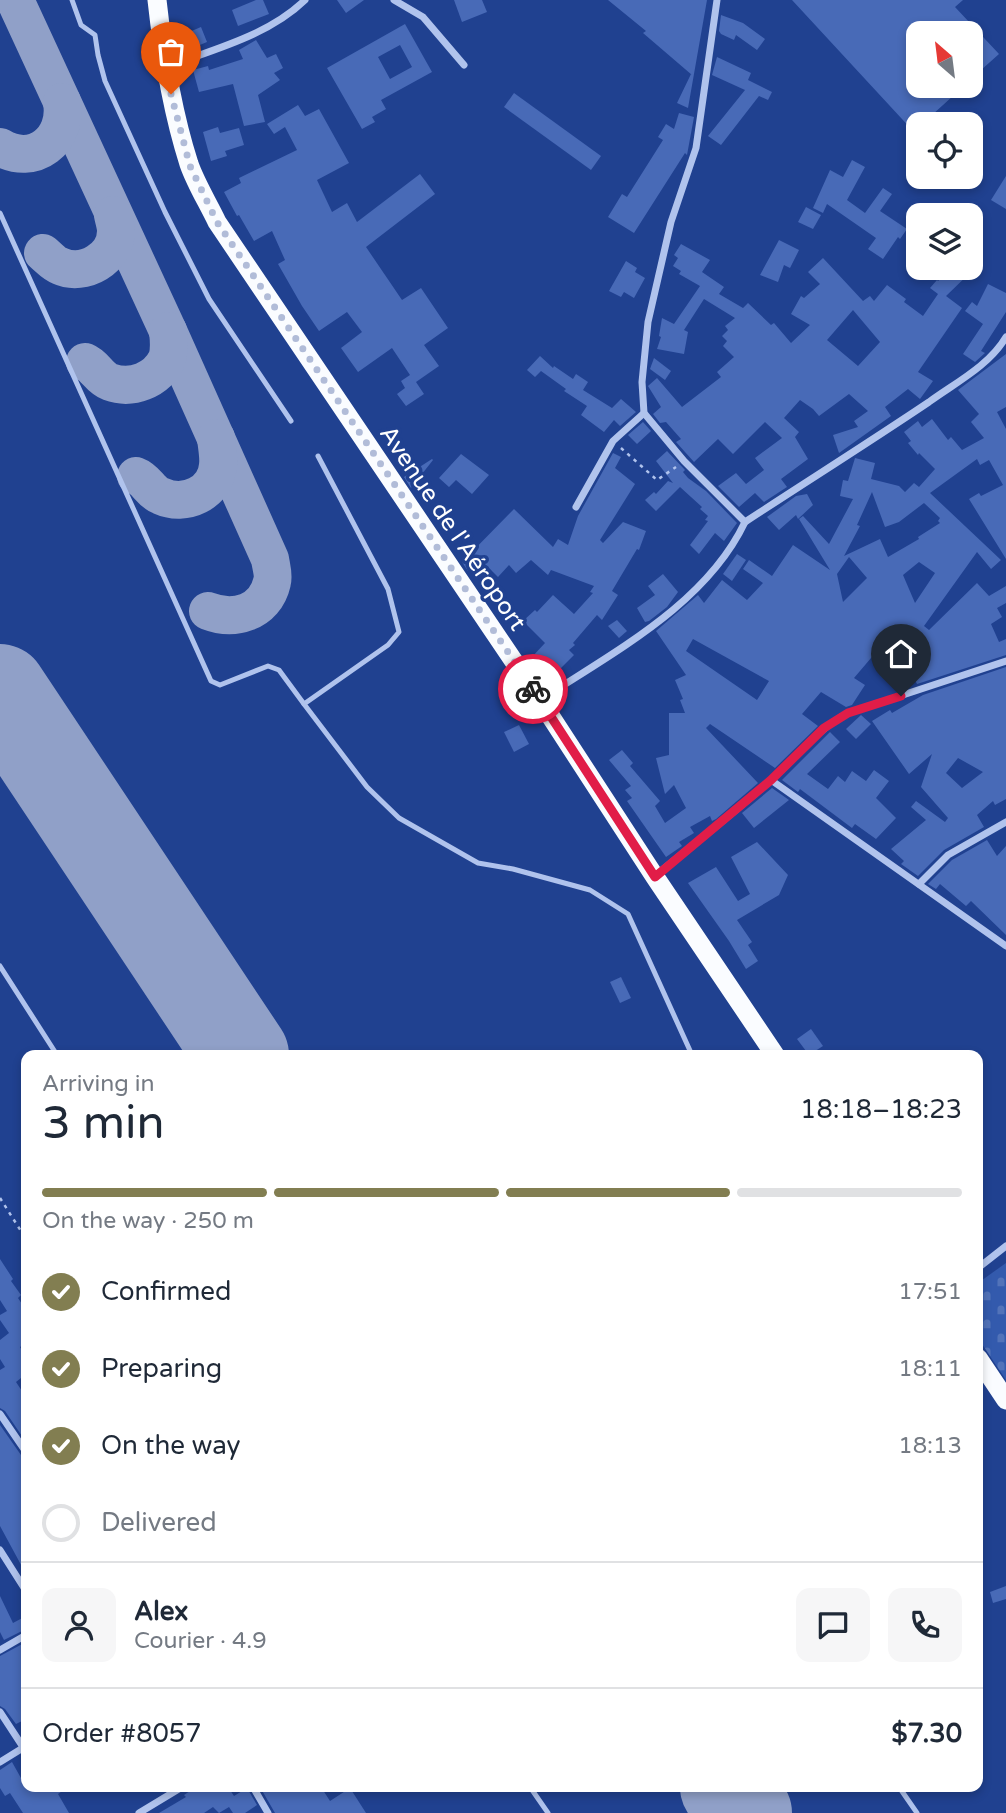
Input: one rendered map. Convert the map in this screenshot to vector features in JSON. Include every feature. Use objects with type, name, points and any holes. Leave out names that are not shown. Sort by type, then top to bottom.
[{"type":"highway","name":"Avenue de l'Aéroport","points":[[157,0],[165,68],[190,166],[217,222],[540,700],[772,1050]]},
{"type":"highway","points":[[983,1366],[1006,1400]]},
{"type":"street","points":[[165,68],[266,28],[292,13],[305,0]]},
{"type":"street","points":[[394,0],[423,17],[464,65]]},
{"type":"street","points":[[717,0],[696,148],[671,222],[648,322],[642,382],[644,413],[684,461],[745,522]]},
{"type":"street","points":[[540,700],[670,613],[720,562],[736,541],[745,522],[974,370],[990,357],[1006,337]]},
{"type":"street","points":[[576,507],[613,441],[644,413]]},
{"type":"street","points":[[655,877],[771,780],[824,728],[848,713],[1006,661]]},
{"type":"street","points":[[771,780],[1006,946]]},
{"type":"street","points":[[919,884],[948,855],[1006,821]]},
{"type":"street","points":[[983,1264],[1006,1246]]},
{"type":"street","points":[[0,1413],[21,1444]]},
{"type":"street","points":[[0,1550],[21,1583]]},
{"type":"street","points":[[0,1650],[21,1637]]},
{"type":"street","points":[[0,1713],[21,1742]]},
{"type":"street","points":[[0,1762],[21,1748]]},
{"type":"street","points":[[139,1813],[174,1792]]},
{"type":"street","points":[[256,1792],[268,1813]]},
{"type":"lane","points":[[72,0],[81,25],[95,35],[105,80],[165,212],[203,286],[291,421]]},
{"type":"lane","points":[[0,213],[211,681],[220,685],[268,666],[279,670],[367,787],[399,818],[478,863],[513,869],[590,890],[628,914],[690,1050]]},
{"type":"lane","points":[[304,704],[388,645],[399,632],[388,589],[318,456]]},
{"type":"lane","points":[[0,966],[54,1050]]},
{"type":"lane","points":[[533,1792],[548,1813]]},
{"type":"lane","points":[[902,1792],[916,1813]]},
{"type":"path","points":[[613,441],[657,480],[684,461]]},
{"type":"path","points":[[0,1198],[21,1231]]},
{"type":"green space","points":[[1006,1263],[1006,1380],[983,1346],[983,1279]]},
{"type":"building","points":[[256,0],[263,0],[269,14],[238,26],[232,10]]},
{"type":"building","points":[[337,0],[364,0],[346,13]]},
{"type":"building","points":[[454,0],[482,0],[487,12],[462,22]]},
{"type":"building","points":[[608,0],[707,0],[688,108],[677,103],[691,74],[643,33],[646,31]]},
{"type":"building","points":[[792,0],[963,0],[955,7],[968,21],[906,21],[906,98],[951,98],[935,112],[906,112],[906,123]]},
{"type":"building","points":[[721,15],[743,23],[765,39],[757,50],[736,35],[734,40],[721,34]]},
{"type":"building","points":[[405,24],[432,72],[381,100],[386,109],[372,117],[375,122],[362,129],[327,68]],"holes":[[[400,45],[412,67],[390,79],[378,57]]]},
{"type":"building","points":[[201,27],[207,42],[188,50],[182,35]]},
{"type":"building","points":[[984,38],[999,54],[984,67]]},
{"type":"building","points":[[256,40],[267,58],[276,54],[283,68],[274,73],[280,80],[258,95],[265,122],[244,126],[233,84],[199,92],[193,70],[208,66],[209,70],[243,59],[239,50]]},
{"type":"building","points":[[717,57],[751,73],[748,80],[772,92],[768,100],[759,96],[721,145],[708,136],[745,90],[712,75]]},
{"type":"building","points":[[514,93],[601,156],[591,170],[504,107]]},
{"type":"building","points":[[298,105],[305,116],[319,109],[349,163],[317,180],[332,212],[347,203],[357,222],[420,174],[435,194],[366,247],[402,300],[421,288],[448,328],[424,345],[439,366],[416,382],[424,394],[406,406],[397,394],[405,388],[401,381],[410,375],[392,348],[358,372],[341,348],[362,332],[347,312],[319,331],[278,264],[285,260],[272,231],[254,241],[224,192],[241,183],[239,178],[297,150],[285,127],[274,134],[267,124]]},
{"type":"building","points":[[679,113],[694,117],[687,155],[685,153],[634,233],[608,217],[622,194],[627,197],[663,140],[658,137],[666,124],[674,129]]},
{"type":"building","points":[[218,127],[220,133],[239,128],[244,145],[225,151],[227,156],[211,161],[203,132]]},
{"type":"building","points":[[852,160],[865,167],[847,200],[865,213],[883,188],[892,194],[880,211],[906,230],[900,239],[898,237],[883,259],[868,249],[876,238],[827,204],[823,213],[813,208],[830,170],[843,177]]},
{"type":"building","points":[[1006,176],[1006,209],[991,200]]},
{"type":"building","points":[[806,207],[821,215],[813,229],[798,222]]},
{"type":"building","points":[[779,240],[799,250],[790,268],[784,265],[778,282],[760,275]]},
{"type":"building","points":[[681,244],[710,260],[702,272],[724,287],[719,294],[743,308],[748,303],[771,325],[774,323],[791,343],[810,325],[791,314],[801,296],[804,298],[820,284],[808,272],[823,258],[863,301],[870,296],[874,301],[887,285],[923,316],[938,294],[930,288],[937,280],[963,280],[946,296],[962,308],[918,372],[933,381],[920,399],[908,389],[885,407],[891,416],[839,453],[833,435],[858,427],[854,421],[868,411],[849,394],[819,416],[800,400],[784,418],[799,432],[795,437],[808,459],[781,479],[787,487],[764,502],[755,493],[739,507],[718,486],[736,473],[746,484],[764,470],[755,458],[782,438],[765,422],[733,454],[718,439],[694,462],[676,442],[681,439],[666,422],[660,423],[653,414],[661,407],[648,386],[657,378],[682,407],[721,377],[717,372],[734,357],[723,346],[727,341],[722,336],[728,330],[725,326],[735,318],[704,299],[684,330],[688,332],[684,354],[657,349],[662,318],[674,324],[700,286],[679,274],[681,271],[673,266],[678,258],[674,255]],"holes":[[[853,310],[880,342],[858,366],[827,340]]]},
{"type":"building","points":[[626,261],[637,268],[635,272],[645,278],[634,298],[624,292],[621,297],[609,291]]},
{"type":"building","points":[[988,284],[1006,293],[1006,312],[981,351],[985,353],[975,362],[963,354],[983,324],[965,311],[972,302],[977,306]]},
{"type":"building","points":[[1006,354],[1006,407],[997,412],[1006,429],[1006,559],[969,499],[1003,485],[989,460],[980,465],[977,459],[930,493],[1001,560],[991,569],[977,552],[924,626],[929,630],[977,583],[989,596],[1006,586],[1006,603],[997,608],[1002,617],[991,624],[999,642],[1006,639],[1006,655],[917,684],[911,672],[928,664],[896,643],[886,657],[877,651],[854,678],[865,685],[852,705],[846,707],[821,692],[802,714],[818,726],[775,768],[710,724],[706,728],[758,783],[716,819],[712,821],[710,816],[690,827],[694,833],[679,842],[682,846],[666,857],[627,801],[632,798],[625,790],[631,786],[609,760],[622,750],[633,763],[630,766],[660,801],[655,806],[665,823],[686,808],[674,785],[665,794],[656,758],[669,755],[669,713],[685,713],[680,700],[683,699],[675,680],[686,675],[656,631],[698,595],[704,603],[722,580],[747,600],[763,583],[743,569],[749,560],[772,576],[793,545],[830,570],[799,519],[803,516],[829,544],[853,499],[840,496],[843,480],[848,481],[855,458],[875,463],[871,479],[899,486],[905,492],[914,483],[919,487],[935,469],[919,453],[918,455],[908,443],[911,441],[904,432],[918,421],[922,427],[932,419],[948,440],[951,437],[962,450],[984,438],[971,422],[979,414],[958,390]],"holes":[[[872,492],[885,527],[899,522],[924,503],[940,518],[940,523],[918,537],[919,539],[888,557],[880,539],[844,556],[860,526],[857,525]],[[849,557],[867,578],[843,602],[837,574]],[[919,562],[935,573],[915,603],[903,575]],[[693,639],[769,681],[757,700],[686,651]]]},
{"type":"building","points":[[540,356],[553,368],[554,366],[573,379],[576,374],[588,382],[583,390],[612,408],[621,399],[636,412],[620,426],[614,420],[604,432],[581,415],[587,406],[564,391],[566,389],[541,371],[535,377],[527,370]]},
{"type":"building","points":[[654,358],[671,371],[665,380],[650,369]]},
{"type":"building","points":[[643,422],[651,431],[637,444],[628,435]]},
{"type":"building","points":[[667,451],[685,470],[683,472],[688,478],[706,491],[737,523],[724,541],[715,533],[699,554],[690,545],[708,521],[705,520],[708,516],[700,509],[702,507],[680,487],[656,511],[645,500],[654,492],[656,494],[668,481],[673,483],[656,461]]},
{"type":"building","points":[[613,453],[621,457],[615,468],[635,484],[600,540],[603,543],[623,522],[646,531],[639,550],[637,549],[612,591],[618,595],[602,620],[597,615],[573,643],[575,645],[569,650],[574,655],[560,669],[558,667],[547,676],[531,658],[545,643],[523,621],[535,610],[537,612],[553,595],[574,614],[593,593],[590,592],[594,586],[551,570],[548,575],[531,560],[516,573],[509,565],[498,577],[481,560],[468,571],[462,562],[514,509],[553,547],[558,539],[568,545],[578,516]]},
{"type":"building","points":[[461,454],[489,475],[472,494],[456,480],[449,487],[439,478]]},
{"type":"building","points":[[433,460],[411,488],[404,477]]},
{"type":"building","points":[[807,494],[813,505],[798,519],[796,515],[779,530],[767,517],[796,496]]},
{"type":"building","points":[[737,554],[746,560],[732,581],[723,574]]},
{"type":"building","points":[[663,574],[678,592],[667,607],[645,622],[637,608],[655,595],[648,586]]},
{"type":"building","points":[[617,620],[627,631],[619,638],[608,626]]},
{"type":"building","points":[[1006,667],[1006,799],[995,805],[993,801],[977,815],[984,827],[944,850],[918,876],[901,864],[904,861],[891,849],[926,820],[911,807],[916,801],[945,822],[948,818],[921,787],[932,754],[909,774],[872,721],[923,695]],"holes":[[[958,758],[983,772],[962,788],[946,773]]]},
{"type":"building","points":[[861,715],[871,724],[856,739],[846,729]]},
{"type":"building","points":[[519,725],[529,744],[514,752],[504,732]]},
{"type":"building","points":[[830,732],[840,742],[807,774],[828,789],[838,776],[845,782],[852,771],[866,781],[874,770],[889,781],[876,798],[896,818],[876,839],[855,824],[852,828],[800,789],[798,792],[782,780]]},
{"type":"building","points":[[772,788],[789,800],[754,828],[742,813]]},
{"type":"building","points":[[987,840],[997,856],[1006,846],[1006,935],[971,901],[966,906],[940,884],[936,889],[928,884],[952,860]]},
{"type":"building","points":[[757,842],[788,875],[779,895],[737,920],[752,942],[748,945],[758,961],[746,969],[688,883],[716,867],[738,901],[750,894],[731,857]]},
{"type":"building","points":[[621,977],[631,998],[620,1003],[610,982]]},
{"type":"building","points":[[811,1029],[823,1046],[817,1050],[805,1050],[797,1039]]},
{"type":"building","points":[[0,1259],[21,1295],[18,1298],[21,1302],[21,1378],[16,1382],[21,1390],[21,1435],[0,1408],[0,1370],[5,1367],[0,1359],[0,1340],[9,1333],[0,1320],[0,1315],[7,1311],[0,1300]]},
{"type":"building","points":[[0,1425],[21,1455],[21,1565],[0,1526]]},
{"type":"building","points":[[1006,1586],[1006,1599],[993,1603],[990,1592]]},
{"type":"building","points":[[0,1596],[13,1623],[21,1619],[21,1632],[4,1640],[0,1632]]},
{"type":"building","points":[[21,1645],[21,1722],[16,1724],[0,1706],[0,1656]]},
{"type":"building","points":[[12,1762],[21,1778],[21,1792],[61,1792],[58,1794],[69,1813],[23,1813],[10,1793],[5,1796],[0,1788],[0,1770]]},
{"type":"building","points":[[188,1792],[231,1792],[234,1796],[240,1792],[249,1792],[257,1805],[245,1813],[233,1813],[229,1807],[219,1813],[213,1807],[204,1813],[159,1813],[186,1797],[184,1795]]},
{"type":"building","points":[[263,1792],[324,1792],[330,1801],[344,1792],[353,1792],[366,1813],[275,1813]]},
{"type":"taxiway","points":[[15,0],[270,559],[272,582],[263,601],[256,607],[247,612],[228,615],[208,611]]},
{"type":"taxiway","points":[[0,147],[25,154],[46,146],[60,128],[62,102]]},
{"type":"taxiway","points":[[43,253],[58,265],[69,269],[97,263],[105,257],[115,241],[113,215]]},
{"type":"taxiway","points":[[85,362],[110,382],[135,384],[150,378],[163,366],[169,349],[168,331]]},
{"type":"taxiway","points":[[136,476],[154,492],[170,499],[180,500],[198,495],[212,483],[216,475],[216,438]]},
{"type":"runway","points":[[0,691],[239,1050]]},
{"type":"runway","points":[[730,1792],[745,1813]]},
{"type":"way so far","points":[[171,94],[190,166],[217,222],[533,689]]},
{"type":"route","points":[[533,689],[655,877],[771,780],[824,728],[848,713],[901,696]]}]
